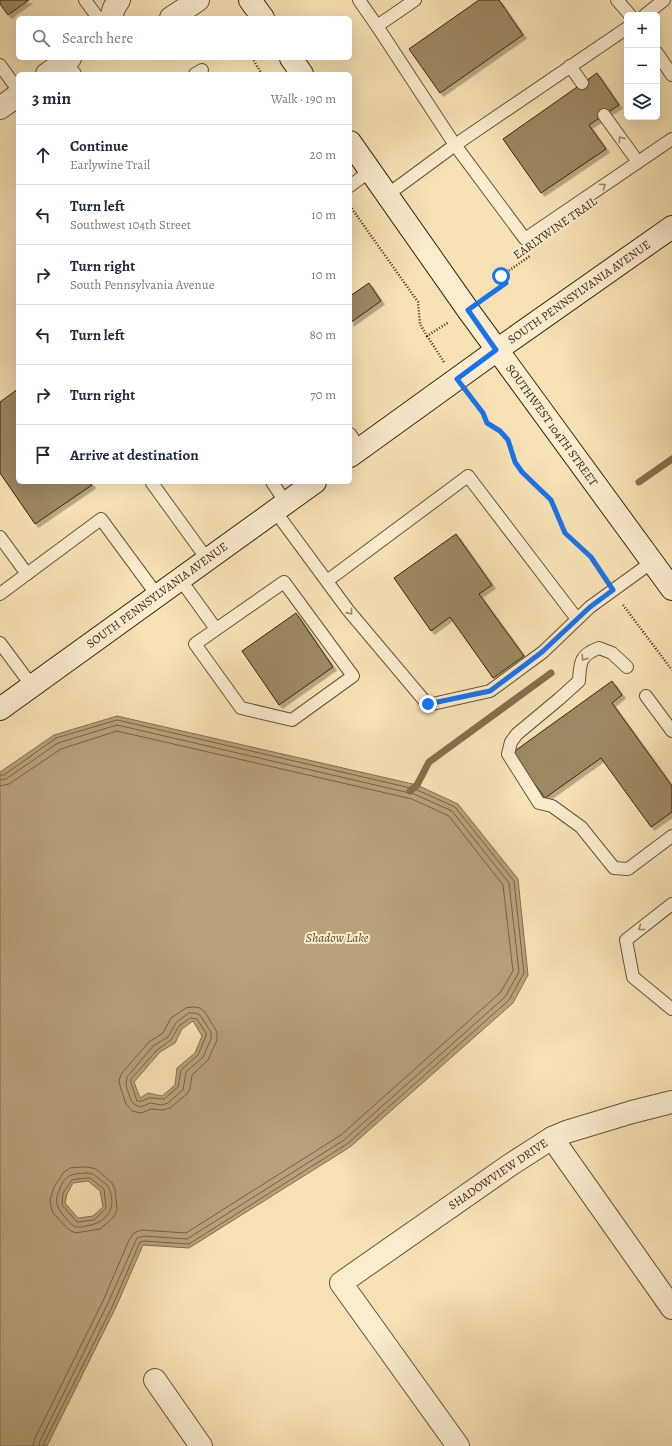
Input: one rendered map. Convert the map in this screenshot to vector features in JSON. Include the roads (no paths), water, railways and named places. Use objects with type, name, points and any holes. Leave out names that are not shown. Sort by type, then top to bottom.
[{"type":"main road","points":[[112,16],[119,0]]},
{"type":"main road","points":[[174,16],[198,0]]},
{"type":"main road","points":[[250,0],[262,16]]},
{"type":"main road","points":[[292,60],[301,72]]},
{"type":"main road","points":[[52,72],[70,64]]},
{"type":"main road","points":[[0,108],[16,96]]},
{"type":"main road","name":"SOUTHWEST 104TH STREET","points":[[352,145],[496,350],[672,589]]},
{"type":"main road","name":"SOUTH PENNSYLVANIA AVENUE","points":[[353,447],[457,379],[672,227]]},
{"type":"main road","name":"SOUTH PENNSYLVANIA AVENUE","points":[[0,709],[312,484]]},
{"type":"main road","name":"SHADOWVIEW DRIVE","points":[[458,1446],[341,1282],[510,1164],[552,1138],[566,1132],[632,1112],[672,1102]]},
{"type":"main road","points":[[552,1138],[672,1308]]},
{"type":"main road","points":[[155,1380],[201,1446]]},
{"type":"lane","points":[[85,0],[97,16]]},
{"type":"lane","points":[[359,0],[378,26],[455,145],[525,239],[672,139]]},
{"type":"lane","points":[[378,26],[415,0]]},
{"type":"lane","points":[[617,0],[627,12]]},
{"type":"lane","points":[[649,12],[664,0]]},
{"type":"lane","points":[[387,195],[455,145],[624,30]]},
{"type":"lane","points":[[660,58],[672,76]]},
{"type":"lane","points":[[0,65],[16,87]]},
{"type":"lane","points":[[570,66],[582,84]]},
{"type":"lane","points":[[604,115],[638,162]]},
{"type":"lane","points":[[352,185],[370,172]]},
{"type":"lane","points":[[327,581],[468,476],[577,619]]},
{"type":"lane","points":[[153,484],[207,559]]},
{"type":"lane","points":[[273,484],[281,507],[327,581],[348,610],[428,704],[490,691],[542,652],[590,607],[652,562]]},
{"type":"lane","points":[[0,594],[101,519],[157,595]]},
{"type":"lane","points":[[0,538],[27,574]]},
{"type":"lane","points":[[180,579],[216,629]]},
{"type":"lane","points":[[284,582],[353,676],[292,720],[241,708],[195,644],[216,629],[284,582]]},
{"type":"lane","points":[[0,643],[32,686]]},
{"type":"lane","points":[[627,667],[612,652],[599,648],[588,652],[580,664],[579,681],[560,699],[517,734],[511,742],[508,754],[539,803],[552,806],[581,827],[614,868],[628,869],[672,836]]},
{"type":"lane","points":[[646,696],[672,731]]},
{"type":"lane","points":[[672,904],[626,940],[633,977],[672,1009]]},
{"type":"water","name":"Shadow Lake","points":[[117,716],[417,785],[458,804],[518,879],[528,975],[513,1003],[350,1147],[189,1248],[143,1245],[116,1307],[47,1446],[0,1446],[0,772],[54,735]],"holes":[[[193,1021],[202,1036],[195,1053],[177,1068],[175,1085],[162,1096],[148,1093],[140,1098],[134,1082],[160,1052],[175,1043],[182,1029]],[[88,1181],[100,1191],[103,1207],[93,1216],[78,1218],[65,1203],[67,1194],[73,1183]]]},
{"type":"waterway","points":[[639,482],[672,459]]},
{"type":"waterway","points":[[410,791],[417,785],[429,762],[551,673]]}]
